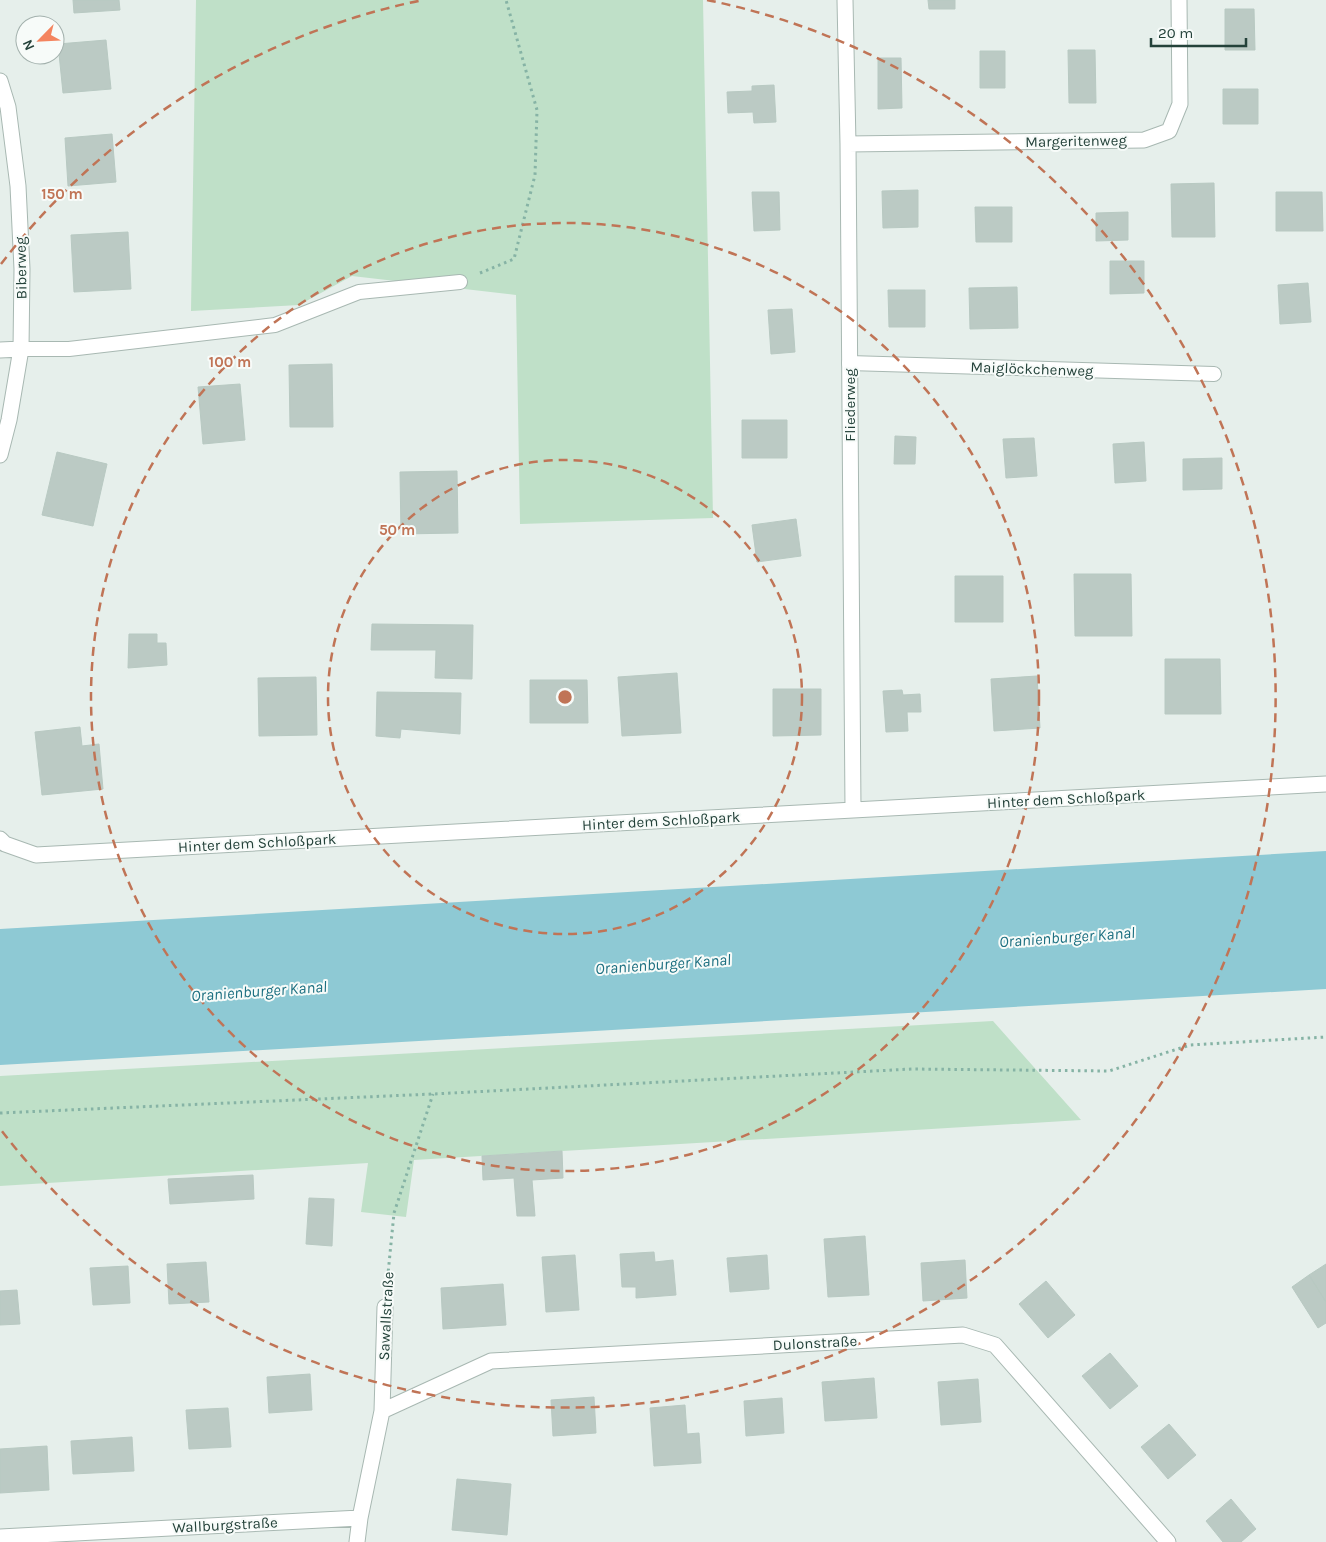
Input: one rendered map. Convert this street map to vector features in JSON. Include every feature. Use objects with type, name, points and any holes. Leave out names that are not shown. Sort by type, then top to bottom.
[{"type":"street","name":"Fliederweg","points":[[845,0],[848,144],[853,810]]},
{"type":"street","name":"Margeritenweg","points":[[848,144],[1144,140],[1169,132],[1180,104],[1179,0]]},
{"type":"street","name":"Biberweg","points":[[0,81],[8,107],[18,186],[22,269],[21,349],[9,420],[0,455]]},
{"type":"street","points":[[0,350],[21,349]]},
{"type":"street","name":"Hinter dem Schloßpark","points":[[0,839],[5,844],[36,855],[1326,784]]},
{"type":"street","name":"Sawallstraße","points":[[357,1542],[360,1518],[382,1411],[385,1307]]},
{"type":"street","name":"Dulonstraße","points":[[382,1411],[491,1360],[963,1335],[995,1344],[1168,1542]]},
{"type":"street","name":"Wallburgstraße","points":[[0,1537],[360,1518]]},
{"type":"lane","points":[[21,349],[69,349],[274,325],[359,292],[460,282]]},
{"type":"lane","name":"Maiglöckchenweg","points":[[849,363],[1214,374]]},
{"type":"path","points":[[460,282],[514,259],[535,175],[537,110],[506,0]]},
{"type":"path","points":[[0,1113],[433,1094],[912,1069],[1109,1071],[1190,1045],[1326,1037]]},
{"type":"path","name":"Sawallstraße","points":[[385,1307],[394,1212],[433,1094]]},
{"type":"green space","points":[[196,0],[703,0],[713,518],[520,524],[516,295],[352,276],[299,305],[191,311]]},
{"type":"green space","points":[[993,1021],[1081,1120],[414,1160],[406,1217],[361,1212],[368,1163],[0,1186],[0,1076]]},
{"type":"water","name":"Oranienburger Kanal","points":[[1326,851],[1326,989],[0,1065],[0,929]]},
{"type":"building","points":[[73,0],[119,0],[120,10],[74,13]]},
{"type":"building","points":[[928,0],[955,0],[955,9],[929,9]]},
{"type":"building","points":[[1225,9],[1254,9],[1255,50],[1225,50]]},
{"type":"building","points":[[106,40],[111,89],[63,93],[60,65],[65,65],[65,43]]},
{"type":"building","points":[[1068,50],[1095,50],[1096,103],[1069,103]]},
{"type":"building","points":[[980,51],[1005,51],[1005,88],[980,88]]},
{"type":"building","points":[[878,58],[901,58],[902,108],[878,109]]},
{"type":"building","points":[[774,85],[776,122],[754,123],[753,112],[728,113],[727,92],[752,91],[752,86]]},
{"type":"building","points":[[1223,89],[1258,89],[1258,124],[1223,124]]},
{"type":"building","points":[[112,134],[116,182],[68,186],[65,138]]},
{"type":"building","points":[[1214,183],[1215,237],[1172,237],[1171,184]]},
{"type":"building","points":[[918,190],[918,227],[883,228],[882,191]]},
{"type":"building","points":[[752,192],[779,192],[780,230],[754,231]]},
{"type":"building","points":[[1276,192],[1322,192],[1323,231],[1276,231]]},
{"type":"building","points":[[975,207],[1012,207],[1012,242],[976,242]]},
{"type":"building","points":[[1128,212],[1128,240],[1096,241],[1096,213]]},
{"type":"building","points":[[128,232],[131,289],[74,292],[71,235]]},
{"type":"building","points":[[1110,261],[1144,261],[1144,293],[1110,294]]},
{"type":"building","points":[[1308,283],[1311,322],[1280,324],[1278,285]]},
{"type":"building","points":[[1017,287],[1018,328],[970,329],[969,288]]},
{"type":"building","points":[[888,290],[925,290],[925,327],[889,327]]},
{"type":"building","points":[[792,309],[795,352],[771,354],[768,310]]},
{"type":"building","points":[[332,364],[333,427],[290,427],[289,365]]},
{"type":"building","points":[[240,384],[245,440],[203,444],[198,387]]},
{"type":"building","points":[[742,420],[787,420],[787,458],[742,458]]},
{"type":"building","points":[[895,436],[916,437],[915,464],[894,464]]},
{"type":"building","points":[[1034,438],[1037,476],[1006,478],[1003,439]]},
{"type":"building","points":[[1144,442],[1146,481],[1115,483],[1113,444]]},
{"type":"building","points":[[57,452],[107,464],[93,526],[42,515]]},
{"type":"building","points":[[1222,458],[1222,489],[1183,490],[1183,459]]},
{"type":"building","points":[[457,471],[458,533],[401,534],[400,472]]},
{"type":"building","points":[[796,519],[801,556],[757,562],[752,525]]},
{"type":"building","points":[[1074,574],[1131,574],[1132,636],[1075,636]]},
{"type":"building","points":[[955,576],[1003,576],[1003,622],[955,622]]},
{"type":"building","points":[[372,624],[473,625],[472,679],[435,678],[436,650],[371,650]]},
{"type":"building","points":[[129,634],[157,634],[157,643],[166,643],[167,665],[128,668]]},
{"type":"building","points":[[1165,659],[1220,659],[1221,714],[1165,714]]},
{"type":"building","points":[[677,673],[681,733],[622,736],[618,677]]},
{"type":"building","points":[[1037,676],[1040,728],[994,731],[991,679]]},
{"type":"building","points":[[316,677],[317,735],[259,736],[258,678]]},
{"type":"building","points":[[530,680],[587,680],[588,723],[530,723]]},
{"type":"building","points":[[773,689],[821,689],[821,735],[773,736]]},
{"type":"building","points":[[902,690],[903,695],[920,694],[921,712],[907,712],[908,731],[886,732],[883,691]]},
{"type":"building","points":[[377,692],[461,693],[460,734],[401,729],[400,738],[376,736]]},
{"type":"building","points":[[80,727],[82,746],[99,744],[103,789],[42,795],[35,732]]},
{"type":"building","points":[[562,1151],[563,1178],[532,1180],[535,1216],[517,1216],[514,1178],[483,1180],[482,1156]]},
{"type":"building","points":[[253,1175],[254,1199],[170,1204],[168,1179]]},
{"type":"building","points":[[309,1198],[334,1199],[332,1246],[306,1244]]},
{"type":"building","points":[[865,1236],[869,1295],[828,1297],[824,1239]]},
{"type":"building","points":[[654,1252],[655,1262],[673,1260],[676,1295],[636,1298],[636,1287],[622,1287],[620,1254]]},
{"type":"building","points":[[575,1255],[579,1310],[546,1312],[542,1257]]},
{"type":"building","points":[[767,1255],[769,1289],[730,1292],[727,1258]]},
{"type":"building","points":[[965,1260],[967,1298],[923,1301],[921,1263]]},
{"type":"building","points":[[206,1262],[209,1302],[169,1304],[167,1264]]},
{"type":"building","points":[[1326,1264],[1326,1302],[1309,1275]]},
{"type":"building","points":[[128,1266],[130,1303],[93,1305],[90,1268]]},
{"type":"building","points":[[1309,1275],[1326,1302],[1326,1323],[1318,1328],[1292,1287]]},
{"type":"building","points":[[1046,1281],[1075,1315],[1048,1338],[1019,1304]]},
{"type":"building","points":[[503,1284],[506,1325],[443,1329],[441,1288]]},
{"type":"building","points":[[17,1290],[20,1324],[0,1325],[0,1291]]},
{"type":"building","points":[[1110,1353],[1138,1386],[1110,1409],[1082,1376]]},
{"type":"building","points":[[310,1374],[312,1410],[269,1413],[267,1377]]},
{"type":"building","points":[[874,1378],[877,1418],[825,1421],[822,1382]]},
{"type":"building","points":[[978,1379],[981,1422],[941,1425],[938,1382]]},
{"type":"building","points":[[594,1397],[596,1433],[553,1436],[551,1400]]},
{"type":"building","points":[[782,1398],[784,1433],[746,1436],[744,1401]]},
{"type":"building","points":[[685,1405],[687,1434],[699,1433],[701,1463],[654,1466],[650,1408]]},
{"type":"building","points":[[228,1408],[231,1447],[189,1449],[186,1410]]},
{"type":"building","points":[[1169,1424],[1196,1455],[1168,1479],[1141,1447]]},
{"type":"building","points":[[132,1437],[134,1471],[73,1474],[71,1441]]},
{"type":"building","points":[[47,1446],[49,1490],[0,1493],[0,1449]]},
{"type":"building","points":[[457,1479],[511,1484],[507,1535],[452,1530]]},
{"type":"building","points":[[1231,1499],[1256,1529],[1241,1542],[1223,1542],[1206,1521]]}]
